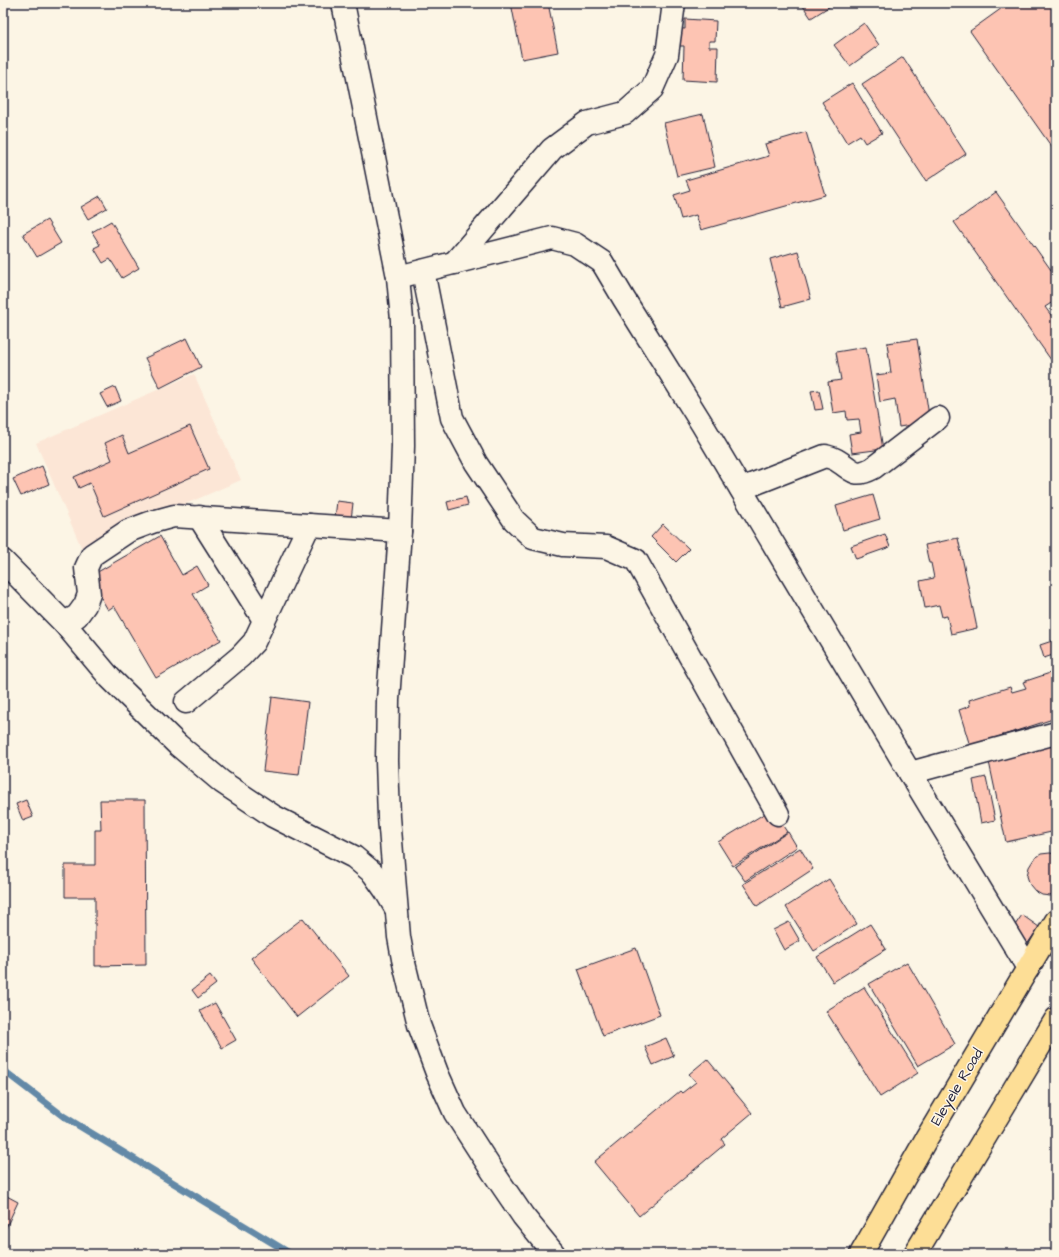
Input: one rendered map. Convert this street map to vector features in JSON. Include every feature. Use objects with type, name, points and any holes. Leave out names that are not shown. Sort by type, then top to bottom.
[{"type":"main road","name":"Eleyele Road","points":[[861,1254],[925,1141],[1056,921]]},
{"type":"main road","points":[[914,1254],[1056,1019]]},
{"type":"street","points":[[343,3],[398,277],[402,320],[403,446],[400,531],[388,700],[387,761],[389,817],[399,937],[419,1025],[437,1073],[455,1113],[523,1216],[554,1254]]},
{"type":"street","points":[[454,263],[552,149],[588,123],[625,113],[652,88],[667,55],[674,3]]},
{"type":"street","points":[[398,277],[552,238],[575,244],[602,262],[702,424],[1028,968]]},
{"type":"street","points":[[423,271],[452,418],[476,463],[514,520],[533,538],[563,545],[606,547],[636,560],[778,814]]},
{"type":"street","points":[[741,489],[825,456],[837,460],[849,470],[862,474],[873,468],[938,418]]},
{"type":"street","points":[[64,623],[77,616],[85,605],[89,594],[86,568],[92,555],[128,532],[152,522],[174,516],[400,531]]},
{"type":"street","points":[[199,517],[264,620]]},
{"type":"street","points":[[186,702],[241,656],[254,642],[309,525]]},
{"type":"street","points":[[3,561],[64,623],[110,678],[178,745],[222,782],[273,816],[354,857],[373,873],[398,911]]},
{"type":"street","points":[[910,773],[1010,744],[1056,733]]},
{"type":"shaded area","points":[[194,374],[241,480],[82,549],[36,443]]},
{"type":"building","points":[[511,3],[548,3],[558,52],[522,59]]},
{"type":"building","points":[[801,3],[835,3],[811,18]]},
{"type":"building","points":[[1009,3],[1056,3],[1056,153],[970,31]]},
{"type":"building","points":[[685,19],[716,21],[715,41],[709,41],[709,47],[718,47],[717,82],[683,80],[684,46],[673,46],[674,28],[685,29]]},
{"type":"building","points":[[864,23],[879,45],[850,66],[834,45]]},
{"type":"building","points":[[903,57],[966,154],[926,181],[862,84]]},
{"type":"building","points":[[852,83],[882,133],[865,143],[860,135],[847,143],[822,102]]},
{"type":"building","points":[[703,114],[715,167],[677,176],[664,123]]},
{"type":"building","points":[[806,132],[825,195],[701,230],[696,215],[681,219],[674,195],[690,190],[686,180],[769,156],[765,144]]},
{"type":"building","points":[[996,192],[1056,277],[1056,300],[1045,307],[1056,322],[1056,367],[954,222]]},
{"type":"building","points":[[100,196],[107,208],[88,219],[81,207]]},
{"type":"building","points":[[47,220],[61,243],[37,257],[23,234]]},
{"type":"building","points":[[111,221],[139,268],[122,278],[110,259],[103,263],[94,248],[100,245],[92,232]]},
{"type":"building","points":[[798,251],[811,299],[782,307],[770,259]]},
{"type":"building","points":[[187,338],[201,367],[160,388],[145,358]]},
{"type":"building","points":[[917,339],[930,422],[899,427],[895,399],[880,402],[876,375],[891,373],[887,343]]},
{"type":"building","points":[[866,347],[883,449],[852,453],[849,434],[861,432],[859,419],[847,420],[846,411],[833,413],[828,382],[841,380],[836,352]]},
{"type":"building","points":[[115,387],[121,401],[107,407],[100,394]]},
{"type":"building","points":[[819,390],[823,409],[815,410],[811,391]]},
{"type":"building","points":[[190,426],[209,469],[104,516],[90,483],[79,488],[74,477],[112,460],[105,443],[122,435],[129,453]]},
{"type":"building","points":[[42,466],[49,484],[21,496],[13,479]]},
{"type":"building","points":[[873,495],[880,519],[843,530],[836,506]]},
{"type":"building","points":[[466,497],[468,505],[449,510],[447,502]]},
{"type":"building","points":[[337,501],[353,503],[351,520],[335,518]]},
{"type":"building","points":[[663,524],[689,549],[676,562],[651,537]]},
{"type":"building","points":[[885,534],[890,547],[856,559],[851,546]]},
{"type":"building","points":[[160,536],[182,575],[197,566],[208,585],[193,594],[221,640],[156,678],[114,606],[108,610],[89,577]]},
{"type":"building","points":[[958,538],[977,628],[951,634],[947,616],[942,617],[939,605],[925,608],[920,581],[934,578],[925,545]]},
{"type":"building","points":[[1055,640],[1056,654],[1044,658],[1040,645]]},
{"type":"building","points":[[1050,673],[1052,679],[1056,678],[1056,718],[970,746],[959,710],[970,706],[969,700],[1010,687],[1012,692],[1026,688],[1023,682]]},
{"type":"building","points":[[272,697],[308,702],[299,775],[263,771]]},
{"type":"building","points":[[1056,743],[1056,831],[1006,842],[988,757]]},
{"type":"building","points":[[986,777],[995,820],[981,823],[973,780]]},
{"type":"building","points":[[26,800],[33,817],[23,821],[16,804]]},
{"type":"building","points":[[100,800],[145,800],[146,965],[95,966],[95,897],[65,897],[65,865],[95,865],[95,830],[101,830]]},
{"type":"building","points":[[772,809],[787,832],[733,866],[718,842]]},
{"type":"building","points":[[788,832],[797,847],[745,881],[735,867]]},
{"type":"building","points":[[800,848],[813,869],[757,906],[743,884]]},
{"type":"building","points":[[1041,854],[1056,854],[1056,894],[1050,896],[1042,895],[1035,891],[1030,885],[1027,876],[1029,867],[1034,859]]},
{"type":"building","points":[[829,879],[857,924],[814,951],[786,907]]},
{"type":"building","points":[[1022,915],[1039,927],[1028,943],[1011,931]]},
{"type":"building","points":[[303,918],[349,976],[297,1017],[251,958]]},
{"type":"building","points":[[789,922],[800,941],[784,950],[773,930]]},
{"type":"building","points":[[870,924],[886,949],[833,982],[817,957]]},
{"type":"building","points":[[636,948],[660,1015],[603,1036],[578,969]]},
{"type":"building","points":[[907,962],[955,1044],[918,1066],[869,984]]},
{"type":"building","points":[[210,976],[216,984],[198,998],[192,990]]},
{"type":"building","points":[[864,987],[918,1073],[880,1097],[826,1011]]},
{"type":"building","points":[[215,1003],[236,1040],[222,1048],[200,1011]]},
{"type":"building","points":[[666,1038],[674,1056],[653,1065],[645,1047]]},
{"type":"building","points":[[707,1059],[752,1113],[721,1139],[725,1144],[639,1216],[594,1162],[680,1091],[682,1093],[696,1082],[689,1074]]},
{"type":"building","points":[[3,1194],[18,1202],[3,1234]]},
{"type":"waterway","points":[[3,1070],[63,1116],[291,1254]]}]
